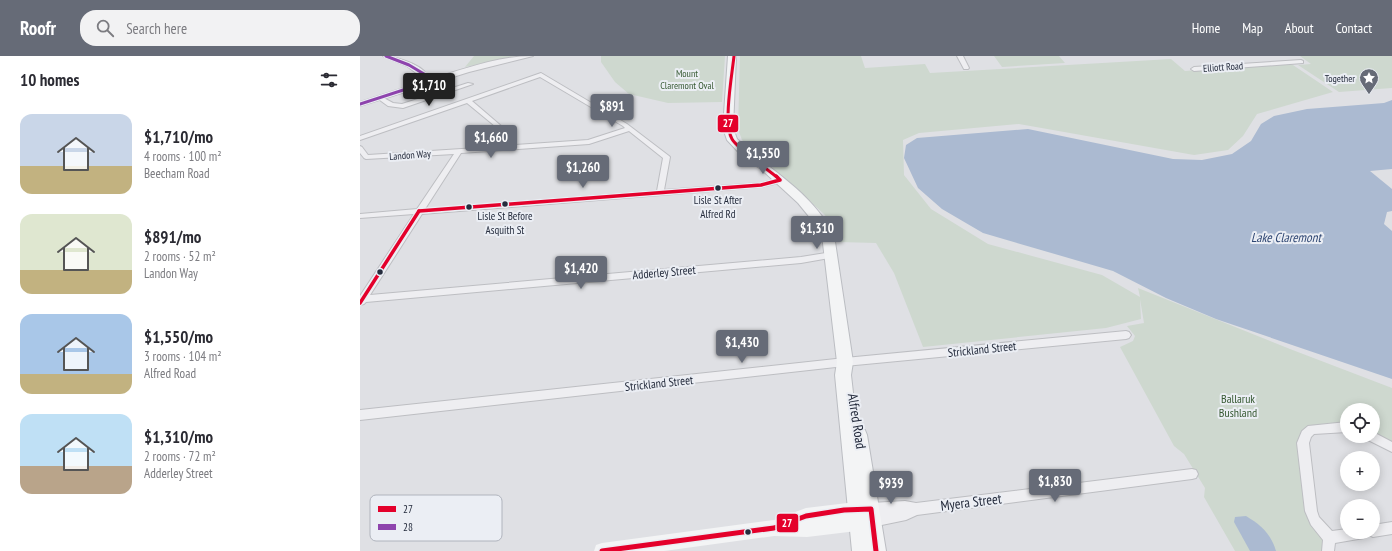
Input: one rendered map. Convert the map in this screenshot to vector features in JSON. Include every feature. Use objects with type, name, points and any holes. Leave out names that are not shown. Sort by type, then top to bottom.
[{"type":"main road","name":"Alfred Road","points":[[733,57],[728,128],[732,140],[775,180],[814,212],[824,224],[828,234],[845,362],[850,374],[865,515],[862,551]]},
{"type":"main road","name":"Alfred Road","points":[[865,515],[876,551]]},
{"type":"main road","points":[[602,551],[774,528],[807,530],[865,515]]},
{"type":"street","points":[[386,56],[409,65],[422,75],[423,79],[430,82]]},
{"type":"street","points":[[360,104],[489,64],[530,56]]},
{"type":"street","points":[[960,56],[966,68]]},
{"type":"street","name":"Elliott Road","points":[[1194,69],[1301,62],[1292,56]]},
{"type":"street","points":[[360,138],[541,75],[625,125],[667,157],[660,192]]},
{"type":"street","points":[[380,98],[384,102],[391,103],[396,106],[403,106],[470,84]]},
{"type":"street","points":[[388,95],[392,99],[391,103]]},
{"type":"street","points":[[467,100],[504,131],[495,149]]},
{"type":"street","name":"Landon Way","points":[[360,148],[366,157],[458,152],[589,142],[629,129]]},
{"type":"street","points":[[361,300],[458,152]]},
{"type":"street","points":[[360,216],[749,186],[775,180]]},
{"type":"street","name":"Adderley Street","points":[[361,300],[832,257]]},
{"type":"street","name":"Strickland Street","points":[[360,415],[845,362],[1126,335]]},
{"type":"street","points":[[1328,551],[1329,538],[1315,521],[1311,512],[1303,443],[1306,434],[1312,429],[1340,427]]},
{"type":"street","points":[[1380,441],[1392,447]]},
{"type":"street","name":"Myera Street","points":[[865,515],[906,514],[916,509],[1192,474]]},
{"type":"street","points":[[1380,530],[1392,528]]},
{"type":"street","points":[[1329,538],[1340,536]]},
{"type":"green space","points":[[474,56],[515,56],[465,67]]},
{"type":"green space","name":"Mount Claremont Oval","points":[[601,56],[725,56],[722,102],[668,103],[629,94],[615,82],[601,62]]},
{"type":"green space","name":"Ballaruk Bushland","points":[[740,56],[861,56],[865,68],[925,64],[930,73],[1171,59],[1185,71],[1290,63],[1333,92],[1257,114],[1243,136],[1228,150],[1194,155],[1019,124],[919,133],[903,140],[904,175],[931,209],[988,244],[1102,275],[1140,297],[1138,288],[1392,388],[1392,447],[1380,440],[1380,403],[1340,403],[1340,428],[1306,434],[1312,514],[1326,534],[1322,540],[1322,551],[1235,551],[1204,497],[1205,488],[1184,454],[1174,446],[1120,347],[1133,341],[1135,336],[1127,326],[1144,323],[1140,299],[1141,319],[1106,328],[923,347],[894,273],[876,243],[838,242],[825,215],[742,140],[738,129]]},
{"type":"green space","points":[[994,56],[1059,56],[1065,63],[1002,67]]},
{"type":"green space","points":[[1300,56],[1392,56],[1392,88],[1339,92],[1298,65],[1311,64]]},
{"type":"water","name":"Lake Claremont","points":[[1392,100],[1392,169],[1370,171],[1392,189],[1392,211],[1387,212],[1384,224],[1392,231],[1392,379],[1216,319],[1166,298],[1113,271],[983,233],[942,209],[918,188],[904,158],[906,145],[917,138],[1028,129],[1173,159],[1202,160],[1232,154],[1251,141],[1261,124],[1274,116],[1307,109],[1384,103]]},
{"type":"water","points":[[1246,516],[1265,530],[1276,551],[1250,551],[1234,522],[1235,517]]},
{"type":"transit line","name":"28","points":[[386,56],[409,65],[434,80]]},
{"type":"transit line","name":"27","points":[[419,211],[761,185],[780,180],[732,140],[728,128],[728,117],[734,56]]},
{"type":"transit line","name":"28","points":[[360,104],[434,80]]},
{"type":"transit line","name":"27","points":[[360,303],[419,211]]},
{"type":"transit line","name":"27","points":[[602,551],[774,528],[806,516],[844,510],[871,509],[876,551]]},
{"type":"place","name":"Together","points":[[1369,95]]},
{"type":"place","name":"Lisle St After Alfred Rd","points":[[718,188]]},
{"type":"place","name":"Lisle St Before Asquith St","points":[[505,204]]}]
